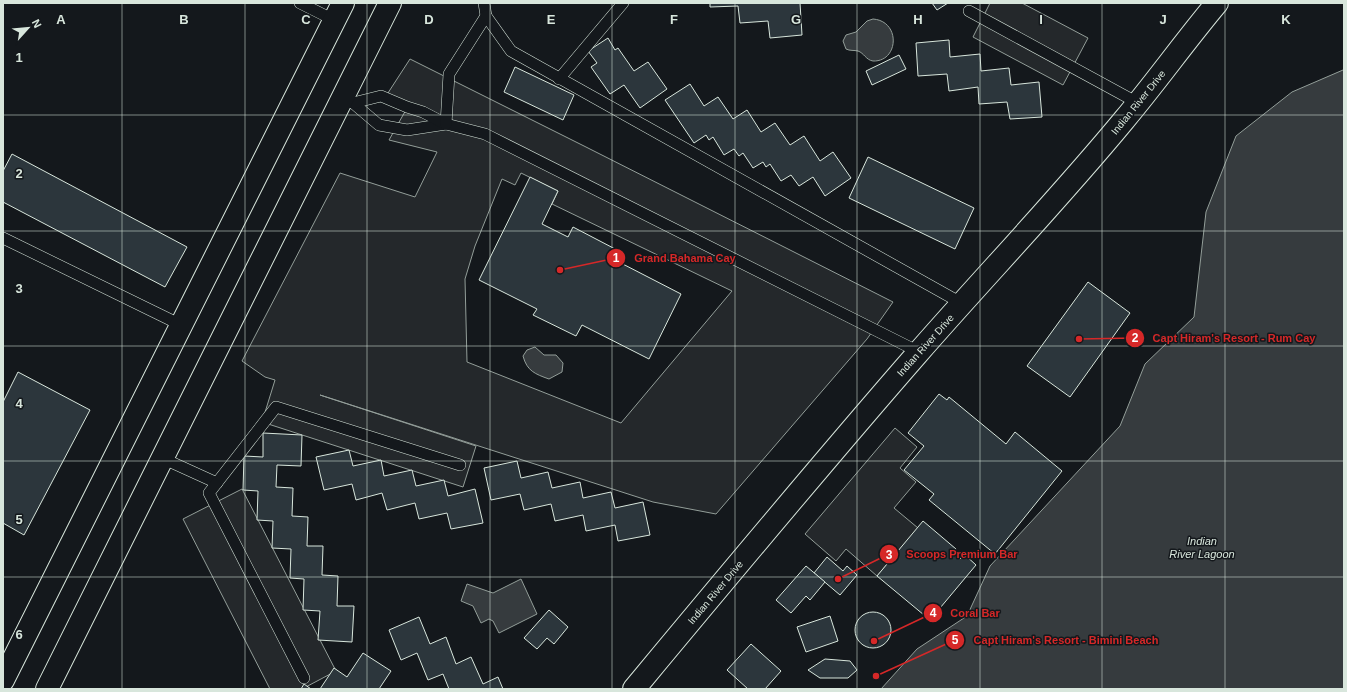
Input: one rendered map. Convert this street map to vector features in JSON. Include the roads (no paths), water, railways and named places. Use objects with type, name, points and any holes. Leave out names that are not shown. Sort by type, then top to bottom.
[{"type":"main road","points":[[47,689],[162,458],[348,100],[390,3]]},
{"type":"main road","name":"Indian River Drive","points":[[634,689],[777,517],[919,352],[1039,219],[1138,103],[1217,3]]},
{"type":"main road","points":[[3,680],[338,12]]},
{"type":"lane","points":[[300,3],[338,12]]},
{"type":"lane","points":[[484,3],[486,16],[511,51],[963,304]]},
{"type":"lane","points":[[559,79],[623,3]]},
{"type":"lane","points":[[969,11],[1138,103]]},
{"type":"lane","points":[[446,124],[449,74],[486,16]]},
{"type":"lane","points":[[348,100],[382,96],[407,108],[423,112],[446,124],[485,134],[919,352]]},
{"type":"lane","points":[[348,100],[379,124],[407,130],[446,124]]},
{"type":"lane","points":[[3,238],[181,325]]},
{"type":"lane","points":[[304,678],[209,493],[276,407],[460,465]]},
{"type":"lane","points":[[162,458],[217,483]]},
{"type":"water","points":[[873,19],[882,21],[888,27],[892,33],[893,41],[892,49],[888,55],[882,60],[873,61],[858,51],[846,49],[843,41],[846,35],[856,32],[867,21]]},
{"type":"water","name":"Indian River Lagoon","points":[[1343,70],[1344,689],[881,689],[917,649],[967,616],[990,566],[1120,426],[1145,364],[1194,317],[1206,212],[1236,136],[1292,92]]},
{"type":"water","points":[[535,347],[544,355],[556,355],[563,363],[562,372],[549,379],[529,369],[523,356],[527,350]]},
{"type":"water","points":[[521,579],[537,614],[499,633],[493,621],[489,619],[481,623],[473,606],[461,601],[467,584],[493,593]]},
{"type":"place","name":"Grand Bahama Cay","points":[[560,270]]},
{"type":"place","name":"Capt Hiram's Resort - Rum Cay","points":[[1079,339]]},
{"type":"place","name":"Scoops Premium Bar","points":[[838,579]]},
{"type":"place","name":"Coral Bar","points":[[874,641]]},
{"type":"place","name":"Capt Hiram's Resort - Bimini Beach","points":[[876,676]]}]
